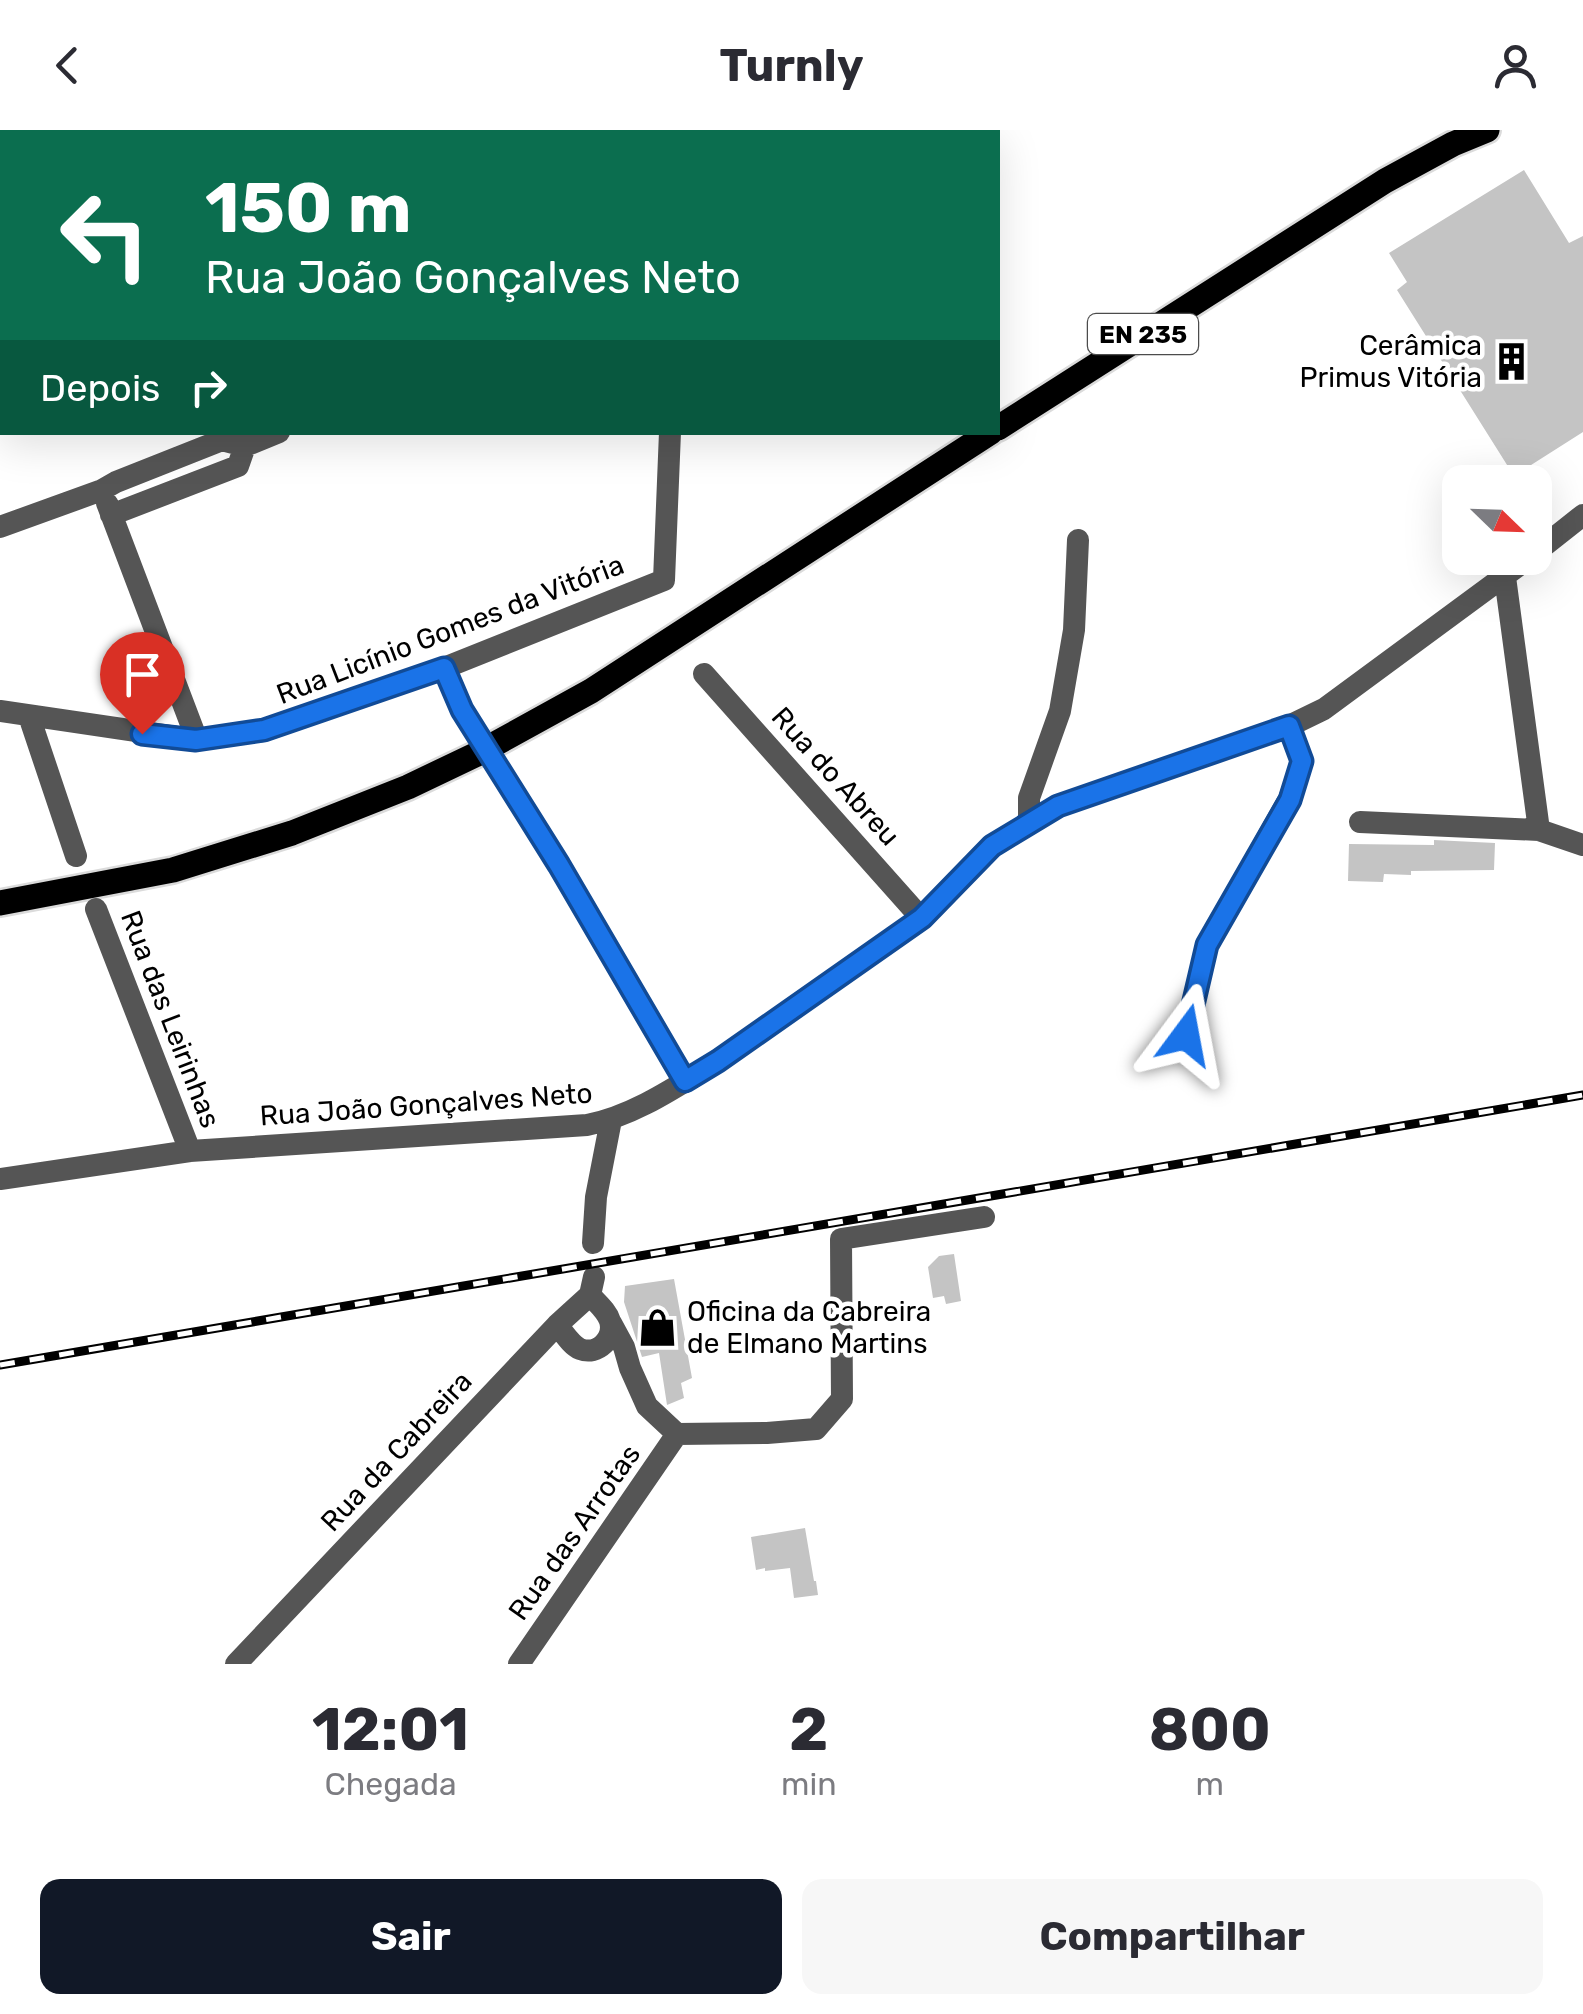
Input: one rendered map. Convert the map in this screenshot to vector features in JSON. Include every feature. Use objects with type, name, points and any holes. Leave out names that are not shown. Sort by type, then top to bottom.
[{"type":"main road","name":"EN 235","points":[[1000,427],[1385,180],[1487,130]]},
{"type":"main road","points":[[0,902],[173,870],[275,838],[408,787],[475,755],[590,690],[985,435]]},
{"type":"street","points":[[0,527],[222,440],[245,446],[272,435]]},
{"type":"street","name":"Rua Licínio Gomes da Vitória","points":[[29,716],[196,740],[264,730],[444,668],[664,580],[670,435]]},
{"type":"street","points":[[111,516],[238,466],[245,446]]},
{"type":"street","points":[[102,490],[196,740]]},
{"type":"street","name":"Rua João Gonçalves Neto","points":[[1552,539],[1583,515]]},
{"type":"street","points":[[1029,824],[1029,798],[1060,711],[1074,630],[1078,540]]},
{"type":"street","name":"Rua João Gonçalves Neto","points":[[0,1179],[190,1151],[599,1122],[718,1061],[922,918],[992,846],[1058,806],[1289,726],[1324,709],[1508,575]]},
{"type":"street","points":[[1506,577],[1539,830]]},
{"type":"street","points":[[444,668],[462,710],[559,865],[685,1081]]},
{"type":"street","name":"Rua do Abreu","points":[[704,674],[922,918]]},
{"type":"street","points":[[0,712],[29,716],[76,856]]},
{"type":"street","points":[[1186,1035],[1207,945],[1290,800],[1302,761],[1289,726]]},
{"type":"street","points":[[1360,822],[1539,830],[1583,845]]},
{"type":"street","name":"Rua das Leirinhas","points":[[96,909],[190,1151]]},
{"type":"street","points":[[593,1243],[599,1122]]},
{"type":"street","points":[[611,1323],[648,1406],[677,1434],[816,1429],[842,1400],[841,1239],[984,1217]]},
{"type":"street","name":"Rua da Cabreira","points":[[236,1664],[592,1286],[611,1323]]},
{"type":"street","points":[[557,1325],[578,1348],[588,1351],[606,1342],[611,1323]]},
{"type":"street","points":[[598,1348],[630,1368]]},
{"type":"street","name":"Rua das Arrotas","points":[[519,1664],[677,1434]]},
{"type":"building","name":"Cerâmica Primus Vitória","points":[[1524,170],[1569,243],[1583,236],[1583,432],[1531,465],[1507,465],[1397,290],[1407,282],[1389,253]]},
{"type":"building","points":[[1434,840],[1495,843],[1494,870],[1411,871],[1411,875],[1384,874],[1383,882],[1348,881],[1349,844],[1434,845]]},
{"type":"building","points":[[954,1254],[961,1301],[946,1304],[944,1296],[933,1298],[928,1267],[939,1256]]},
{"type":"building","name":"Oficina da Cabreira de Elmano Martins","points":[[674,1279],[692,1378],[681,1383],[684,1398],[667,1405],[659,1353],[642,1357],[624,1302],[625,1286]]},
{"type":"building","points":[[805,1528],[818,1595],[794,1598],[790,1568],[756,1570],[751,1537]]},
{"type":"railway","points":[[0,1365],[1583,1095]]},
{"type":"place","name":"Cerâmica Primus Vitória","points":[[1512,361]]},
{"type":"place","name":"Oficina da Cabreira de Elmano Martins","points":[[657,1327]]},
{"type":"route","points":[[142,734],[196,740],[264,730],[444,668],[462,710],[559,865],[685,1081],[922,918],[992,846],[1058,806],[1289,726],[1302,761],[1290,800],[1207,945],[1186,1035]]}]
